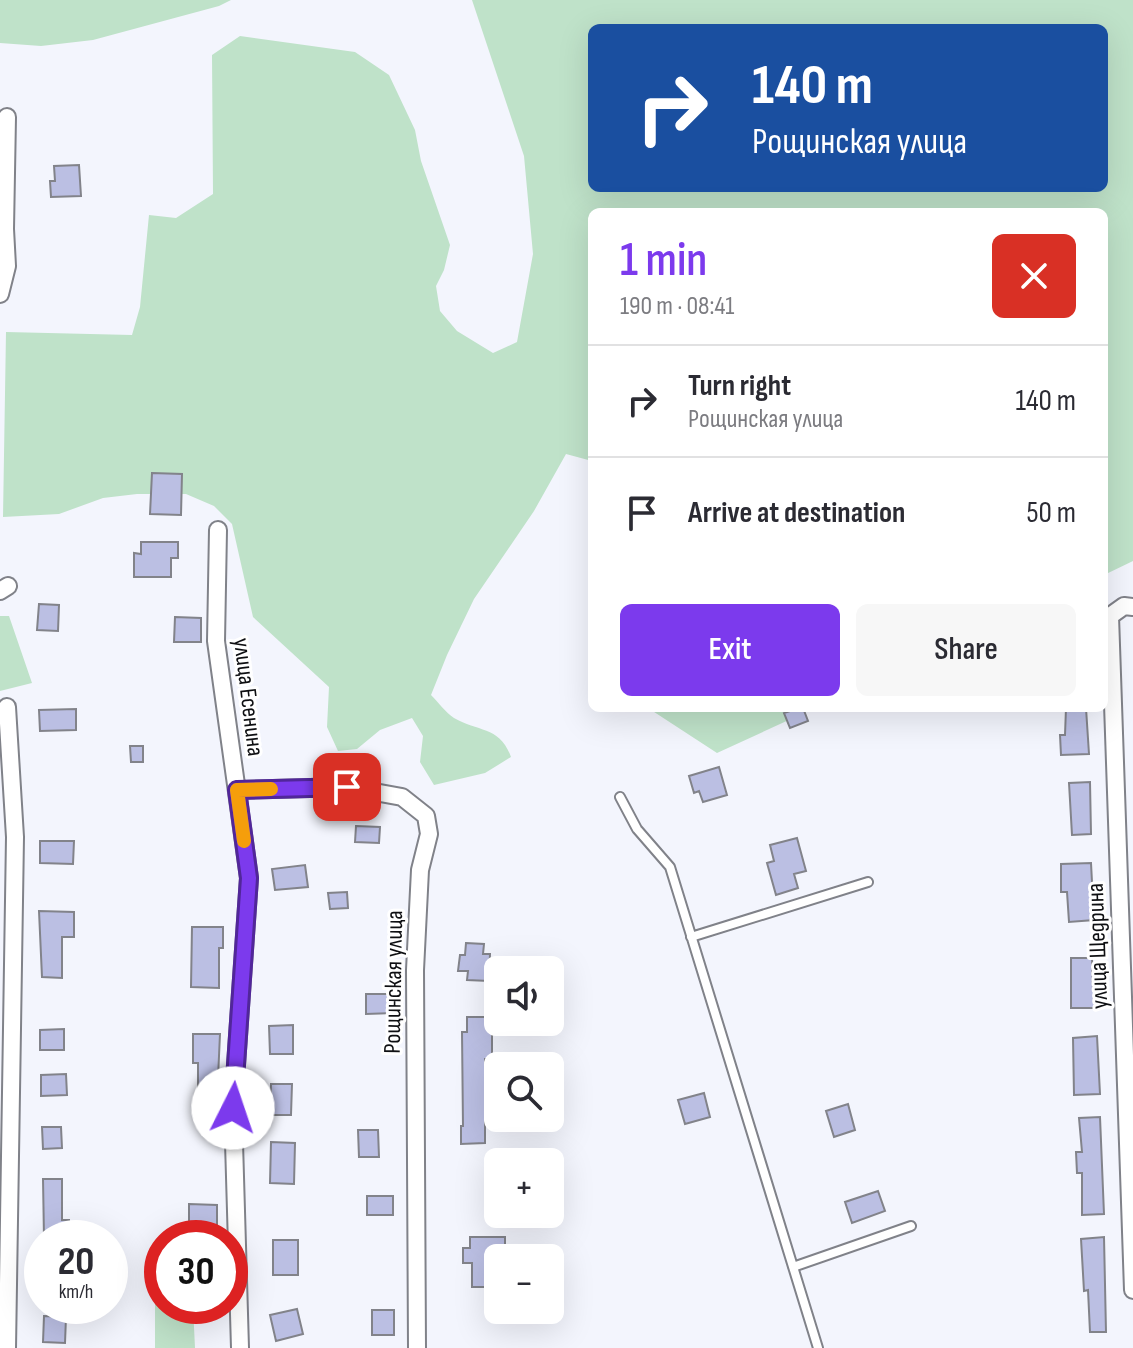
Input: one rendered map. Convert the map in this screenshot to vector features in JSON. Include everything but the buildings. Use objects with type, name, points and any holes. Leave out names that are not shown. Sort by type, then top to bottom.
[{"type":"street","points":[[0,294],[7,266],[2,229],[7,117]]},
{"type":"street","name":"улица Есенина","points":[[218,530],[216,641],[249,878],[233,1108],[240,1348]]},
{"type":"street","name":"улица Щедрина","points":[[1128,606],[1110,616],[1131,1122],[1133,1290]]},
{"type":"street","points":[[7,707],[5,742],[15,837],[6,1011],[7,1348]]},
{"type":"street","name":"Рощинская улица","points":[[237,790],[347,787],[402,797],[426,816],[429,834],[420,870],[415,970],[417,1348]]},
{"type":"lane","points":[[620,797],[637,829],[670,867],[818,1348]]},
{"type":"lane","points":[[691,937],[868,882]]},
{"type":"lane","points":[[793,1267],[911,1226]]},
{"type":"green space","points":[[0,0],[231,0],[219,6],[93,40],[41,46],[0,43]]},
{"type":"green space","points":[[472,0],[1133,0],[1133,561],[1108,573],[1108,208],[588,208],[588,460],[566,454],[534,511],[474,599],[431,695],[454,718],[487,731],[506,747],[511,757],[485,773],[434,785],[420,762],[423,736],[412,718],[380,730],[357,749],[338,751],[327,727],[329,687],[253,617],[232,524],[214,506],[186,494],[137,494],[103,498],[59,514],[3,517],[6,332],[132,335],[140,307],[149,215],[176,218],[213,194],[212,55],[240,36],[355,52],[389,75],[415,130],[421,161],[450,245],[444,270],[436,286],[440,311],[457,331],[493,353],[517,342],[533,254],[524,156]]},
{"type":"green space","points":[[0,616],[9,616],[32,683],[0,691]]},
{"type":"green space","points":[[654,712],[806,712],[717,753]]},
{"type":"green space","points":[[155,1324],[194,1324],[195,1348],[155,1348]]},
{"type":"slow traffic","points":[[244,841],[237,790],[271,789]]},
{"type":"route","points":[[233,1108],[249,878],[237,790],[347,787]]}]
